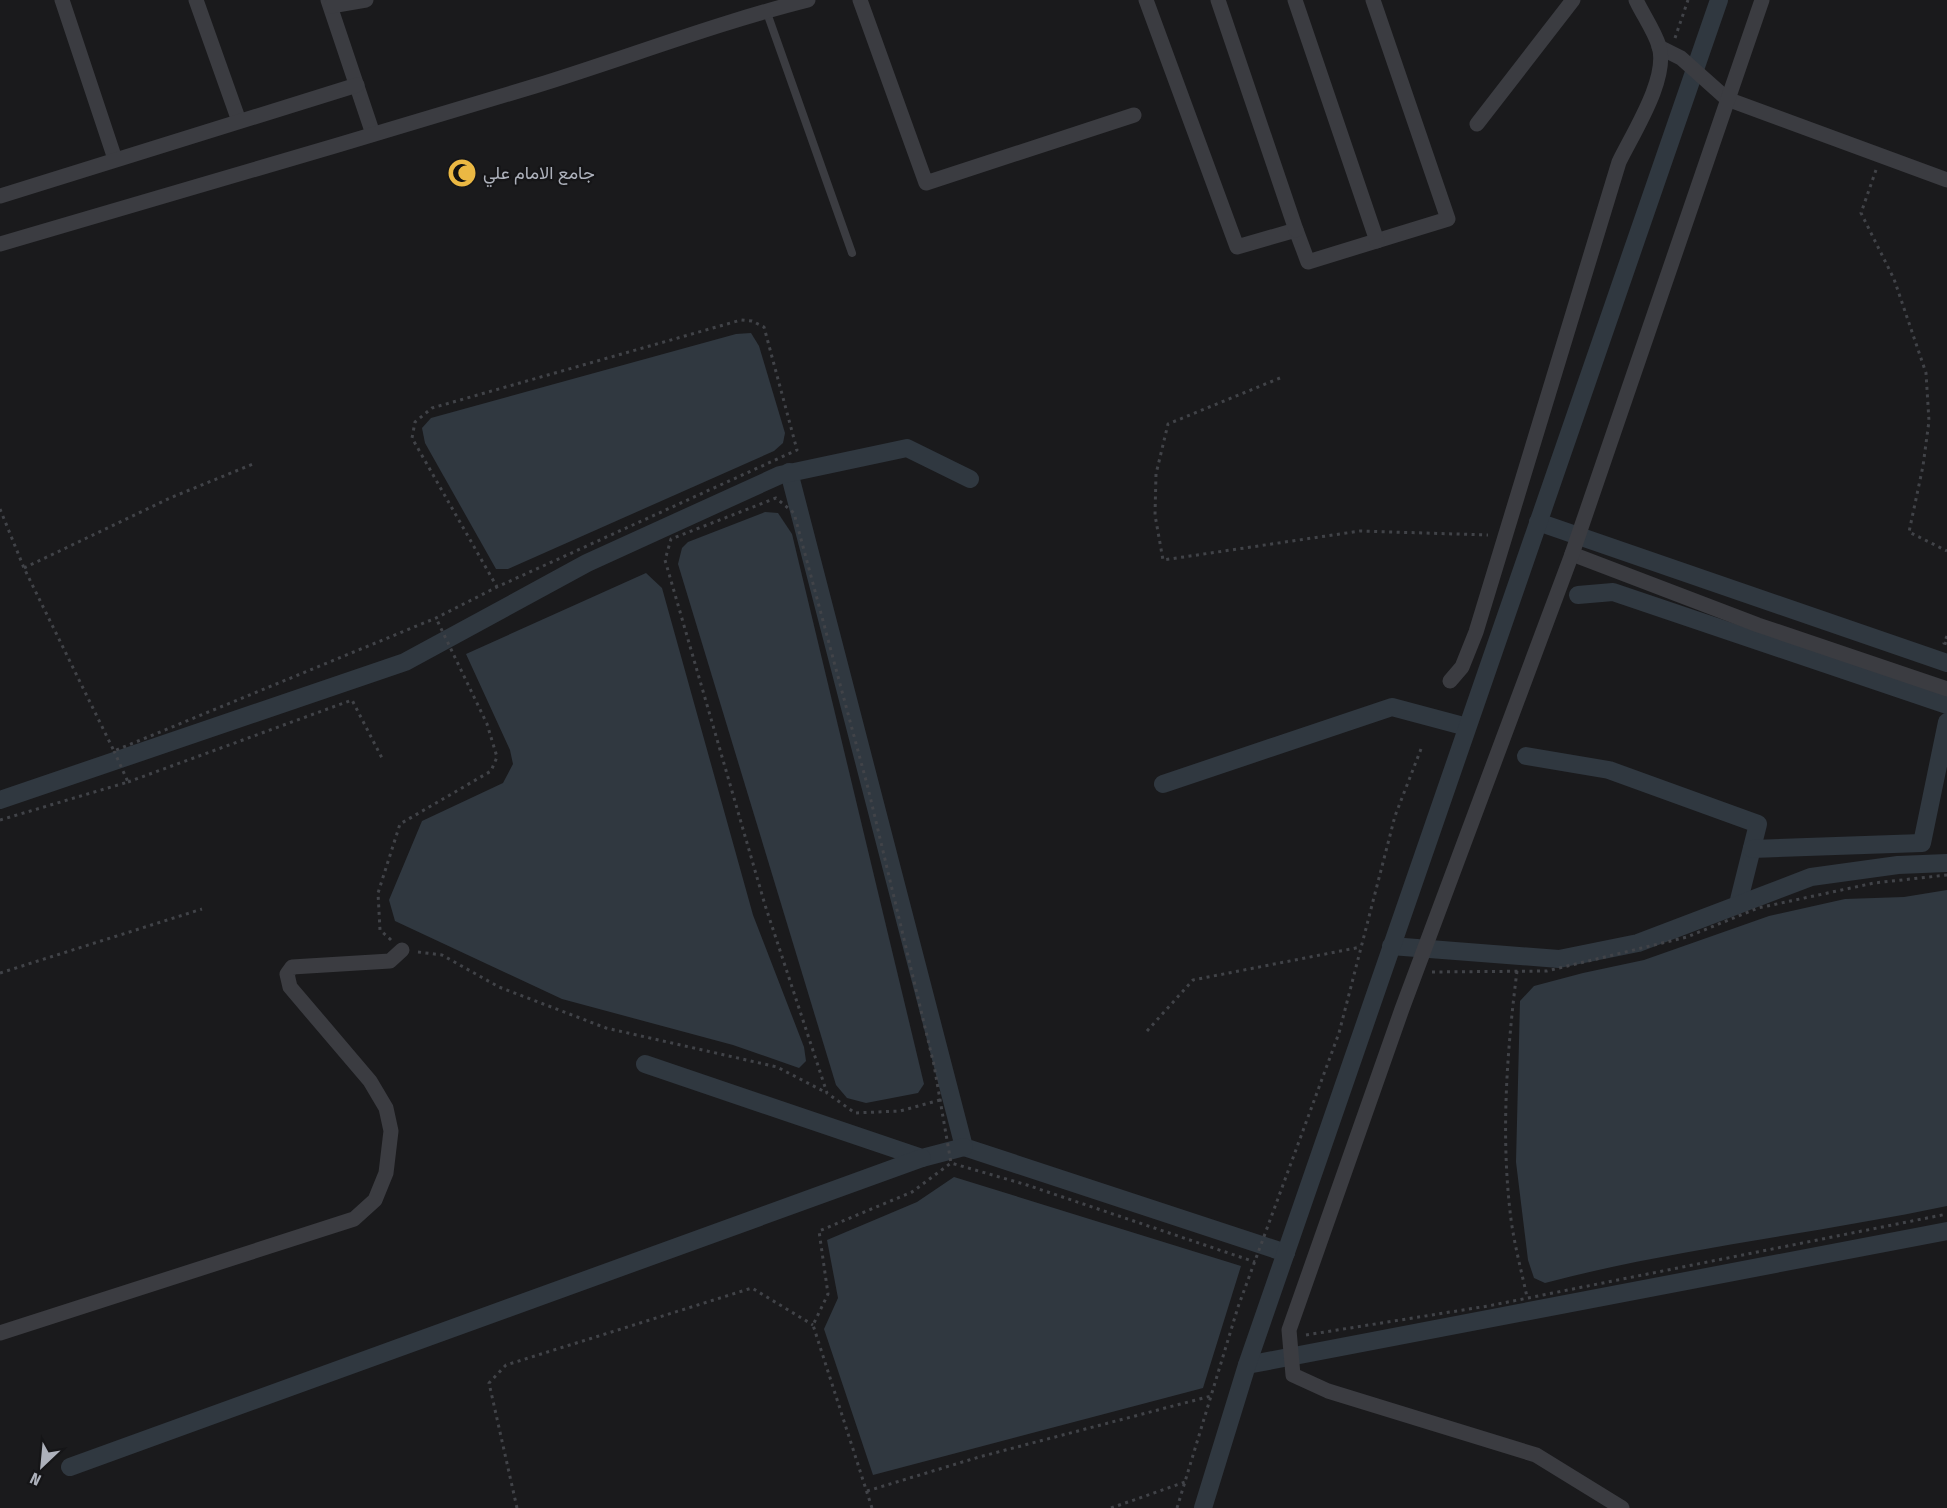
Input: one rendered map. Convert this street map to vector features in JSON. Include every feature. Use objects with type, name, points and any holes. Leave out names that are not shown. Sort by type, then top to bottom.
[{"type":"street","points":[[62,0],[114,159]]},
{"type":"street","points":[[196,0],[239,121]]},
{"type":"street","points":[[366,0],[329,3],[373,134]]},
{"type":"street","points":[[0,244],[596,67],[766,10],[805,0]]},
{"type":"street","points":[[860,0],[926,183],[1134,115]]},
{"type":"street","points":[[1146,0],[1237,247],[1296,230]]},
{"type":"street","points":[[1218,0],[1308,262],[1448,219],[1374,0]]},
{"type":"street","points":[[1295,0],[1377,241]]},
{"type":"street","points":[[1477,124],[1573,0]]},
{"type":"street","points":[[1636,0],[1665,50],[1681,58],[1728,99],[1947,180]]},
{"type":"street","points":[[1622,1508],[1536,1455],[1328,1391],[1293,1375],[1288,1330],[1415,972],[1572,554],[1762,0]]},
{"type":"street","points":[[1450,681],[1462,667],[1476,632],[1619,162],[1652,95],[1665,50]]},
{"type":"street","points":[[0,196],[357,85]]},
{"type":"street","points":[[1572,554],[1758,625],[1947,689]]},
{"type":"street","points":[[0,1333],[354,1219],[375,1200],[386,1173],[390,1141],[391,1131],[386,1108],[370,1081],[290,987],[287,974],[292,967],[390,961],[402,950]]},
{"type":"lane","points":[[766,10],[852,253]]},
{"type":"path","points":[[1665,50],[1688,0]]},
{"type":"path","points":[[1880,155],[1862,213],[1894,279],[1926,373],[1929,421],[1923,466],[1909,532],[1947,551]]},
{"type":"path","points":[[114,751],[436,618],[497,587],[797,450],[764,327],[752,321],[741,320],[432,408],[415,422],[412,438],[497,587]]},
{"type":"path","points":[[1280,378],[1168,424],[1156,474],[1155,515],[1163,560],[1360,531],[1505,535]]},
{"type":"path","points":[[24,568],[170,498],[253,464]]},
{"type":"path","points":[[827,1093],[765,905],[665,561],[670,539],[776,498],[794,513],[868,788],[934,1065],[951,1163]]},
{"type":"path","points":[[0,509],[24,568],[128,783]]},
{"type":"path","points":[[436,618],[487,724],[497,757],[491,771],[400,825],[378,893],[380,930],[402,950],[442,955],[499,987],[606,1028],[777,1067],[827,1093],[855,1113],[900,1111],[940,1100]]},
{"type":"path","points":[[1947,636],[1944,643],[1947,644]]},
{"type":"path","points":[[0,820],[128,783],[352,700],[383,760]]},
{"type":"path","points":[[1177,1508],[1238,1306],[1339,1033],[1395,816],[1421,749]]},
{"type":"path","points":[[1415,972],[1546,971],[1687,937],[1758,908],[1874,883],[1947,875]]},
{"type":"path","points":[[0,973],[202,909]]},
{"type":"path","points":[[1147,1031],[1193,980],[1361,947]]},
{"type":"path","points":[[1517,971],[1510,1021],[1506,1153],[1510,1213],[1527,1298]]},
{"type":"path","points":[[951,1163],[1027,1185],[1255,1262]]},
{"type":"path","points":[[813,1325],[828,1294],[819,1231],[912,1192],[951,1163]]},
{"type":"path","points":[[1289,1338],[1527,1298],[1947,1214]]},
{"type":"path","points":[[517,1508],[489,1383],[506,1365],[752,1288],[813,1325],[872,1508]]},
{"type":"path","points":[[867,1491],[979,1457],[1211,1396]]},
{"type":"path","points":[[1110,1508],[1185,1482]]},
{"type":"shaded area","points":[[751,333],[759,346],[785,433],[783,443],[774,451],[508,569],[496,569],[425,443],[422,428],[431,418],[736,334]]},
{"type":"shaded area","points":[[765,512],[778,513],[792,534],[924,1084],[918,1093],[866,1103],[847,1098],[836,1085],[678,564],[682,548],[688,542]]},
{"type":"shaded area","points":[[646,573],[662,588],[753,915],[804,1047],[806,1061],[799,1068],[733,1045],[562,999],[395,921],[389,900],[422,821],[503,783],[513,764],[510,750],[466,654]]},
{"type":"shaded area","points":[[1947,890],[1947,1206],[1645,1260],[1545,1283],[1534,1278],[1528,1260],[1516,1162],[1520,1001],[1534,986],[1644,960],[1769,916],[1845,899],[1904,897]]},
{"type":"shaded area","points":[[954,1177],[1241,1266],[1203,1388],[873,1475],[824,1329],[838,1298],[827,1240],[917,1202]]},
{"type":"waterway","points":[[1203,1508],[1247,1365],[1719,0]]},
{"type":"waterway","points":[[0,800],[405,662],[587,563],[780,475],[907,448],[970,479]]},
{"type":"waterway","points":[[789,472],[964,1147],[1286,1253]]},
{"type":"waterway","points":[[1538,522],[1947,663]]},
{"type":"waterway","points":[[1578,595],[1613,592],[1947,705]]},
{"type":"waterway","points":[[1163,784],[1392,707],[1467,727]]},
{"type":"waterway","points":[[1752,849],[1922,843],[1947,722]]},
{"type":"waterway","points":[[1526,756],[1609,770],[1758,824],[1738,904]]},
{"type":"waterway","points":[[1391,946],[1559,959],[1638,943],[1811,877],[1898,865],[1947,863]]},
{"type":"waterway","points":[[645,1064],[922,1158],[964,1147]]},
{"type":"waterway","points":[[70,1467],[922,1158]]},
{"type":"waterway","points":[[1247,1365],[1947,1231]]},
{"type":"place","name":"جامع اﻻمام علي","points":[[462,173]]}]
